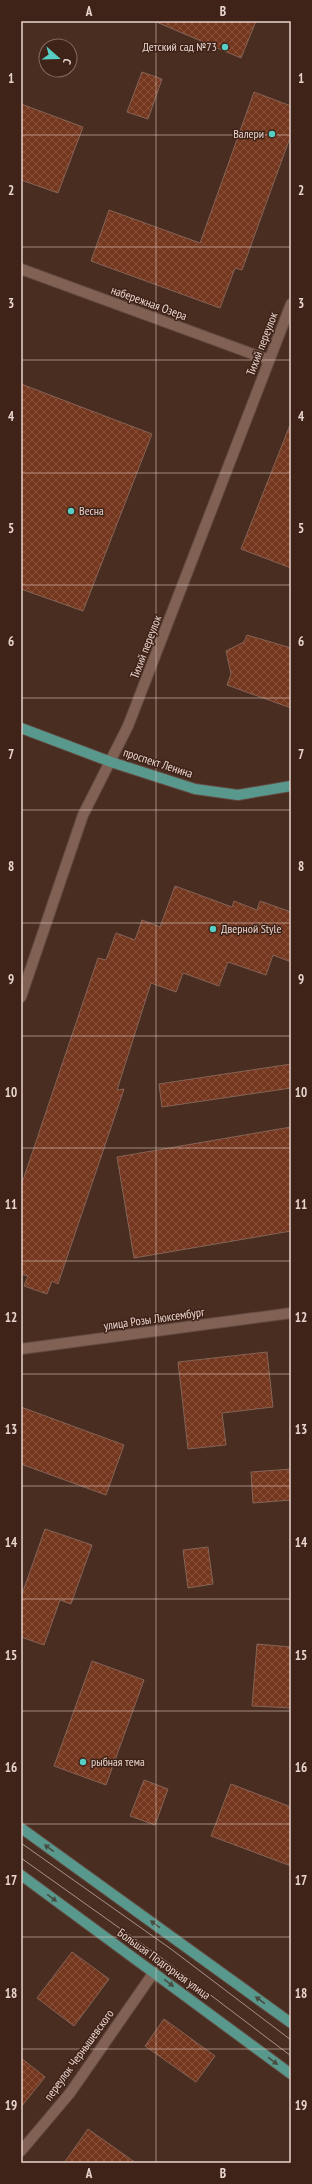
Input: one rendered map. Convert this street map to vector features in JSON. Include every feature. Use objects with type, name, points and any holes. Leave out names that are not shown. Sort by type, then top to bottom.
[{"type":"main road","name":"проспект Ленина","points":[[21,728],[111,762],[195,789],[238,794],[291,786]]},
{"type":"main road","points":[[21,1828],[291,2023]]},
{"type":"main road","name":"Большая Подгорная улица","points":[[21,1875],[291,2074]]},
{"type":"street","name":"набережная Озера","points":[[21,270],[269,360]]},
{"type":"street","name":"Тихий переулок","points":[[21,997],[83,815],[128,726],[291,304]]},
{"type":"street","name":"улица Розы Люксембург","points":[[21,1349],[291,1313]]},
{"type":"street","name":"переулок Чернышевского","points":[[21,2151],[70,2093],[154,1972]]},
{"type":"building","points":[[154,21],[256,21],[241,58]]},
{"type":"building","points":[[142,72],[162,79],[148,119],[127,112]]},
{"type":"building","points":[[254,92],[291,106],[291,135],[242,270],[235,268],[220,308],[91,261],[109,210],[200,243]]},
{"type":"building","points":[[21,104],[83,127],[58,193],[21,180]]},
{"type":"building","name":"Весна","points":[[21,384],[152,434],[83,611],[21,589]]},
{"type":"building","points":[[290,425],[291,426],[291,568],[241,549]]},
{"type":"building","points":[[247,635],[291,648],[291,708],[227,685],[231,674],[226,651],[244,642]]},
{"type":"building","points":[[175,886],[232,907],[234,901],[257,910],[260,901],[291,912],[291,962],[273,955],[266,975],[228,962],[219,986],[183,973],[176,992],[151,983],[117,1090],[124,1089],[58,1284],[52,1281],[47,1294],[24,1286],[28,1276],[21,1274],[21,1186],[98,958],[106,960],[116,933],[135,940],[142,920],[160,927]]},
{"type":"building","points":[[291,1064],[291,1088],[162,1107],[159,1084]]},
{"type":"building","points":[[291,1127],[291,1231],[134,1258],[117,1157]]},
{"type":"building","points":[[267,1352],[273,1407],[222,1413],[226,1445],[188,1449],[178,1362]]},
{"type":"building","points":[[21,1407],[124,1445],[106,1495],[21,1464]]},
{"type":"building","points":[[291,1469],[291,1500],[253,1503],[251,1472]]},
{"type":"building","points":[[45,1529],[92,1545],[71,1604],[60,1600],[44,1645],[21,1637],[21,1597]]},
{"type":"building","points":[[208,1547],[213,1584],[188,1588],[183,1550]]},
{"type":"building","points":[[257,1644],[291,1647],[291,1708],[252,1706]]},
{"type":"building","points":[[92,1661],[144,1680],[106,1785],[54,1766]]},
{"type":"building","points":[[144,1780],[168,1789],[155,1825],[130,1816]]},
{"type":"building","points":[[231,1784],[291,1807],[291,1866],[211,1836]]},
{"type":"building","points":[[72,1952],[109,1979],[74,2026],[37,1998]]},
{"type":"building","points":[[164,2019],[215,2056],[196,2082],[145,2046]]},
{"type":"building","points":[[21,2058],[45,2077],[21,2107]]},
{"type":"building","points":[[88,2129],[136,2163],[64,2163]]},
{"type":"tram line","points":[[21,1843],[171,1949],[291,2040]]},
{"type":"tram line","points":[[21,1858],[163,1959],[291,2056]]},
{"type":"place","name":"Детский сад №73","points":[[225,47]]},
{"type":"place","name":"Валери","points":[[272,134]]},
{"type":"place","name":"Весна","points":[[71,511]]},
{"type":"place","name":"Дверной Style","points":[[213,929]]},
{"type":"place","name":"рыбная тема","points":[[83,1762]]}]
